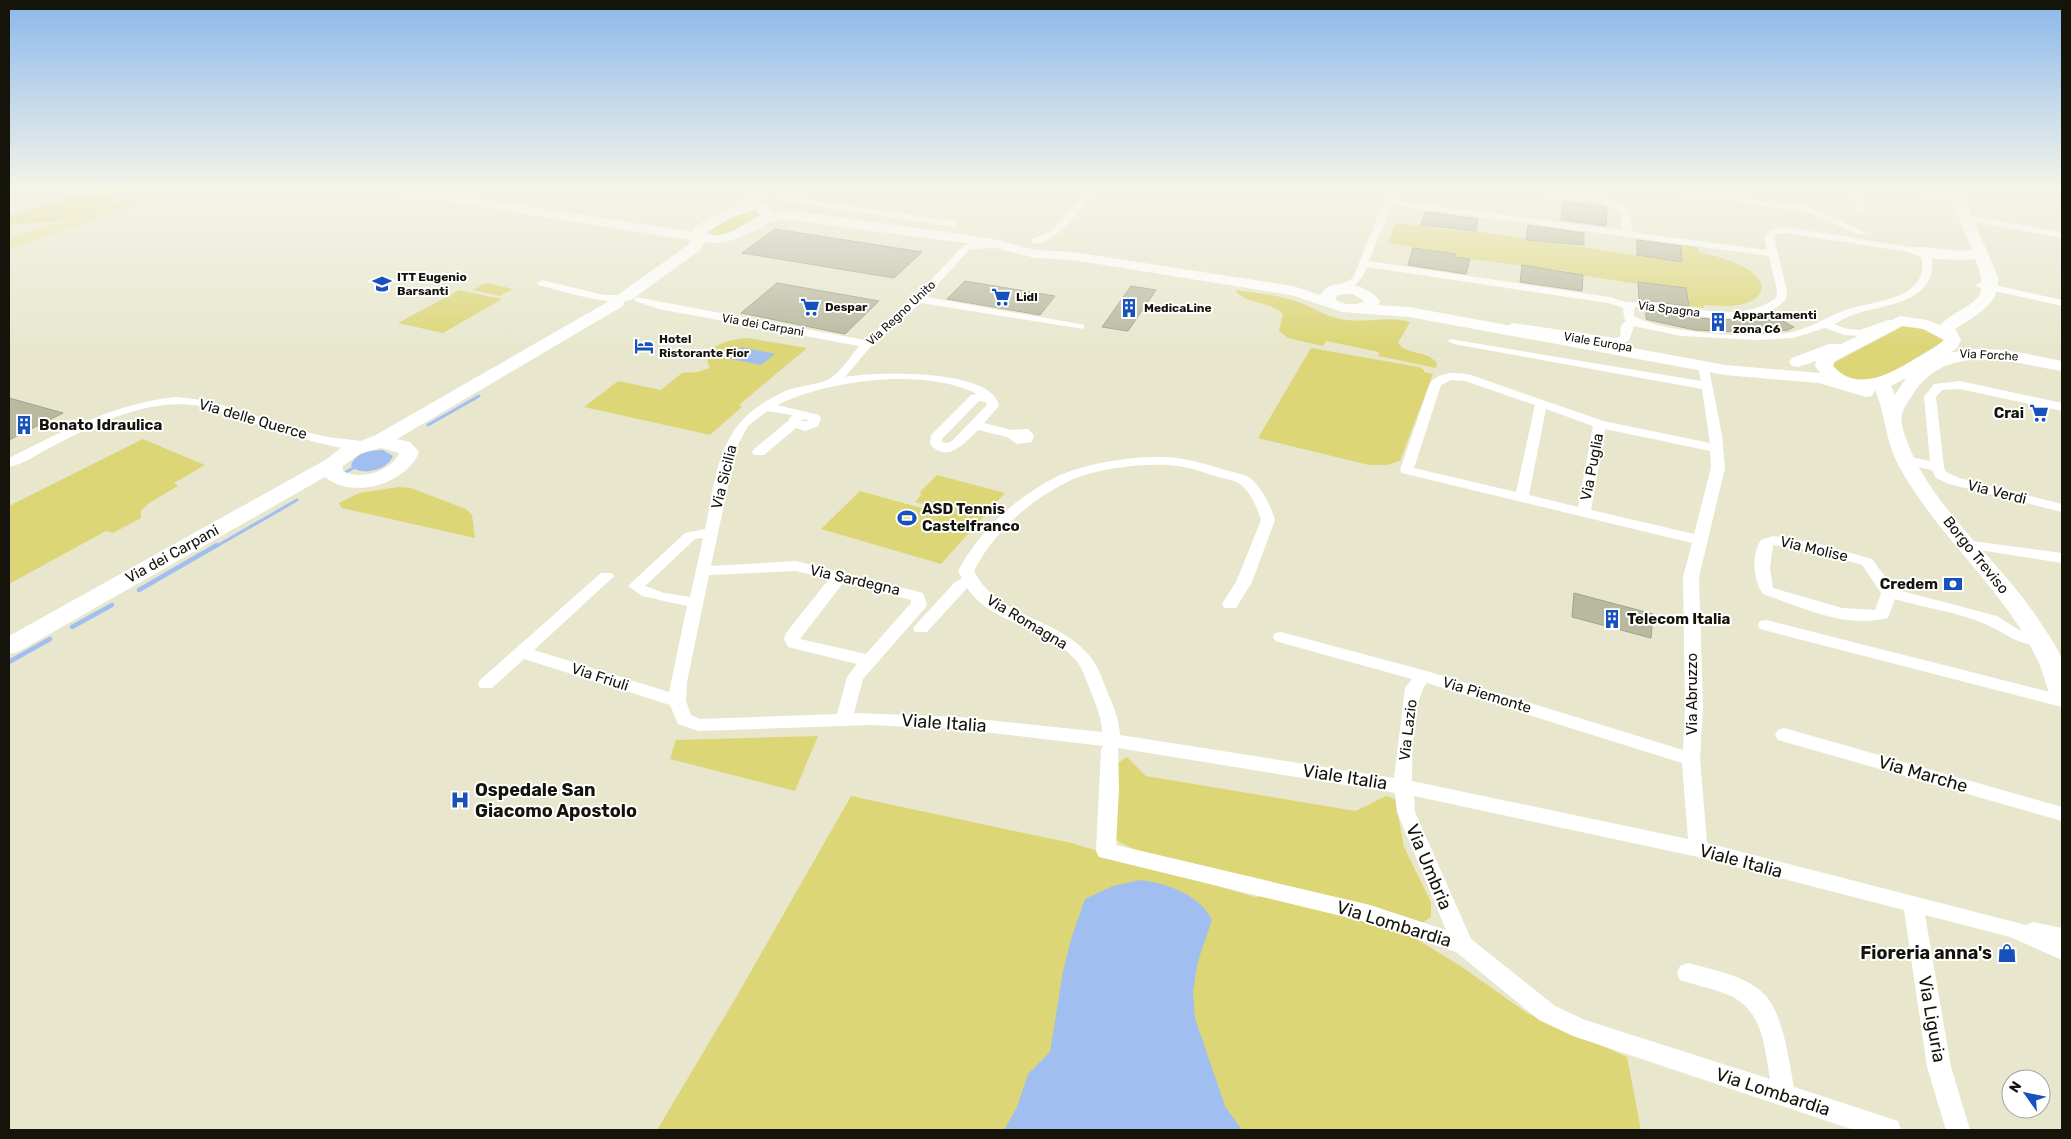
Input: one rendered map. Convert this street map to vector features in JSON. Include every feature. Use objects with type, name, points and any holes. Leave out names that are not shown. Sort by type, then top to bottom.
[{"type":"street","name":"Via dei Carpani","points":[[625,301],[696,241]]},
{"type":"street","name":"Via dei Carpani","points":[[336,467],[360,481],[387,474],[406,461],[408,452],[401,443],[403,436],[412,426],[593,321],[704,248],[720,241]]},
{"type":"street","points":[[964,241],[967,243],[967,247],[980,244],[1010,246]]},
{"type":"street","name":"Viale Europa","points":[[977,241],[1010,246],[1031,244]]},
{"type":"street","name":"Viale Europa","points":[[1009,241],[1031,244]]},
{"type":"street","points":[[1031,244],[1053,244],[1055,241]]},
{"type":"street","points":[[1336,294],[1362,294],[1363,263],[1372,241]]},
{"type":"street","points":[[1677,241],[1773,254]]},
{"type":"street","name":"Via Spagna","points":[[1770,241],[1782,295],[1780,301],[1766,309],[1748,313],[1725,314],[1641,304],[1629,306],[1629,318],[1633,322],[1685,332],[1732,338],[1775,338],[1821,326],[1855,311],[1894,300],[1917,289],[1926,278],[1929,266],[1925,255],[1914,250],[1859,241]]},
{"type":"street","points":[[1878,241],[1886,245]]},
{"type":"street","points":[[1814,377],[1847,385],[1874,388],[1951,344],[1952,332],[1987,297],[1986,280],[1980,253],[1975,241]]},
{"type":"street","name":"Viale Europa","points":[[1031,244],[1033,254],[1053,244],[1076,256],[1300,293],[1336,294],[1344,308],[1362,294]]},
{"type":"street","name":"Via Regno Unito","points":[[836,381],[867,344],[918,299],[967,247]]},
{"type":"street","points":[[1914,250],[1962,257],[1980,253]]},
{"type":"street","points":[[1363,263],[1609,300],[1629,306]]},
{"type":"street","points":[[1986,280],[2062,303]]},
{"type":"street","points":[[1821,326],[1861,333],[1887,323],[1942,316],[1973,294],[1986,280]]},
{"type":"street","points":[[542,283],[625,301]]},
{"type":"street","name":"Viale Europa","points":[[1362,294],[1390,303],[1708,362],[1765,365],[1798,362],[1833,353],[1904,322]]},
{"type":"street","name":"Viale Europa","points":[[1362,294],[1409,312],[1753,374],[1814,377]]},
{"type":"street","points":[[918,299],[1080,327]]},
{"type":"street","name":"Via dei Carpani","points":[[625,301],[867,344]]},
{"type":"street","name":"Via Spagna","points":[[1513,326],[1616,342],[1625,339],[1627,325],[1633,322]]},
{"type":"street","name":"Via Forche","points":[[1904,322],[1930,325],[1993,349],[2058,363]]},
{"type":"street","points":[[1821,326],[1840,340],[1841,343],[1824,362],[1825,367],[1831,374],[1844,380]]},
{"type":"street","points":[[1454,341],[1708,386]]},
{"type":"street","name":"Via Forche","points":[[1929,357],[1981,353],[2058,363]]},
{"type":"street","points":[[1891,416],[1922,372],[1945,359],[1991,355],[2058,363]]},
{"type":"street","name":"Via Abruzzo","points":[[1698,849],[1691,758],[1694,708],[1690,589],[1700,540],[1715,488],[1718,468],[1717,448],[1704,366]]},
{"type":"street","name":"Via dei Carpani","points":[[9,654],[307,486],[336,467],[346,453],[381,440],[404,424],[501,373]]},
{"type":"street","name":"Via Sicilia","points":[[677,702],[731,442],[745,424],[766,407],[784,397],[836,381],[867,376],[906,376],[963,386],[980,391],[991,399]]},
{"type":"street","points":[[1700,540],[1407,470],[1436,383],[1442,379],[1457,376],[1478,381],[1600,424],[1717,448]]},
{"type":"street","points":[[1814,377],[1844,380],[1874,388]]},
{"type":"street","points":[[1905,460],[1937,467],[1930,397],[1938,387],[1960,385],[2062,407]]},
{"type":"street","points":[[963,386],[972,395],[971,402]]},
{"type":"street","name":"Borgo Treviso","points":[[1874,388],[1891,404],[1891,416],[1897,442],[1905,460],[1923,490],[2019,608],[2041,640],[2051,660],[2062,694]]},
{"type":"street","points":[[784,397],[796,416]]},
{"type":"street","points":[[980,397],[991,399],[993,406],[954,446],[944,447],[935,443],[936,437],[971,402],[980,397]]},
{"type":"street","name":"Via delle Querce","points":[[9,463],[119,412],[172,401],[201,403],[329,441],[367,445]]},
{"type":"street","points":[[1522,496],[1541,404]]},
{"type":"street","points":[[766,407],[796,416]]},
{"type":"street","points":[[759,452],[796,416]]},
{"type":"street","name":"Via Puglia","points":[[1584,511],[1600,424]]},
{"type":"street","points":[[975,425],[1014,434]]},
{"type":"street","points":[[329,441],[336,448],[336,467]]},
{"type":"street","points":[[367,445],[386,442],[404,446]]},
{"type":"street","points":[[921,628],[959,586],[969,580],[966,571],[974,553],[997,528],[1032,498],[1076,474],[1143,462],[1172,461],[1244,480],[1251,487],[1266,512],[1268,520],[1244,582],[1230,604]]},
{"type":"street","name":"Via dei Carpani","points":[[9,646],[336,467]]},
{"type":"street","name":"Via Verdi","points":[[1937,467],[1941,475],[1954,481],[2062,508]]},
{"type":"street","points":[[697,602],[673,599],[642,591],[636,586],[690,536],[711,532]]},
{"type":"street","name":"Via Molise","points":[[1773,540],[1815,547],[1867,562],[1889,592],[1882,614],[1873,618],[1834,612],[1768,591],[1763,585],[1762,562],[1766,543],[1773,540]]},
{"type":"street","points":[[1965,544],[2062,558]]},
{"type":"street","name":"Via Sardegna","points":[[703,570],[796,566],[918,596],[919,604],[856,677],[844,719]]},
{"type":"street","points":[[486,684],[606,576]]},
{"type":"street","points":[[840,576],[792,638],[794,643],[860,658],[868,663]]},
{"type":"street","name":"Via Romagna","points":[[969,580],[971,585],[1000,609],[1065,642],[1082,656],[1095,681],[1111,725],[1108,815]]},
{"type":"street","points":[[1889,592],[1991,620],[2015,635],[2041,640]]},
{"type":"street","points":[[1766,625],[2062,701]]},
{"type":"street","name":"Via Piemonte","points":[[1281,637],[1424,676],[1691,758]]},
{"type":"street","name":"Via Friuli","points":[[522,652],[677,702]]},
{"type":"street","name":"Via Lazio","points":[[1405,787],[1404,753],[1412,696],[1414,688],[1424,676]]},
{"type":"street","name":"Viale Italia","points":[[677,702],[682,717],[696,725],[844,719],[959,723],[1405,787],[1698,849],[2014,930],[2062,937]]},
{"type":"street","name":"Via Marche","points":[[1784,735],[2062,814]]},
{"type":"street","name":"Via Umbria","points":[[1405,787],[1406,812],[1463,945]]},
{"type":"street","name":"Via Lombardia","points":[[1108,815],[1106,851],[1370,914],[1463,945],[1547,1013],[1581,1029],[1890,1130]]},
{"type":"street","name":"Via Liguria","points":[[1913,905],[1939,1067],[1958,1130]]},
{"type":"street","name":"Viale Italia","points":[[2014,930],[2062,951]]},
{"type":"street","points":[[1688,973],[1743,992],[1763,1007],[1772,1037],[1784,1095]]},
{"type":"shaded area","points":[[1389,241],[1543,241],[1682,262],[1681,245],[1698,247],[1698,252],[1726,259],[1746,268],[1759,280],[1762,288],[1759,295],[1746,303],[1729,306],[1704,305],[1704,308],[1689,306],[1685,288],[1638,282],[1638,284],[1567,273],[1567,271],[1455,257],[1455,254],[1388,243]]},
{"type":"shaded area","points":[[486,283],[513,289],[500,296],[473,290]]},
{"type":"shaded area","points":[[459,290],[502,299],[443,333],[398,323]]},
{"type":"shaded area","points":[[1236,290],[1267,294],[1290,300],[1340,319],[1358,321],[1393,319],[1410,322],[1398,343],[1401,347],[1433,359],[1437,363],[1436,368],[1378,356],[1379,352],[1331,342],[1326,341],[1323,346],[1288,338],[1279,331],[1283,314],[1272,307],[1247,299],[1236,292]]},
{"type":"shaded area","points":[[1905,325],[1924,327],[1945,340],[1897,369],[1873,380],[1861,381],[1844,376],[1832,364]]},
{"type":"shaded area","points":[[747,338],[807,348],[739,405],[742,407],[710,435],[584,407],[618,381],[661,390],[682,373],[698,372],[710,368],[709,354],[718,345]]},
{"type":"shaded area","points":[[1311,348],[1419,367],[1424,372],[1433,374],[1400,461],[1387,465],[1369,465],[1258,438]]},
{"type":"shaded area","points":[[143,439],[205,465],[174,483],[178,486],[149,503],[141,511],[141,518],[113,533],[106,531],[9,584],[9,506]]},
{"type":"shaded area","name":"ASD Tennis Castelfranco","points":[[937,475],[1005,493],[941,564],[821,529],[860,491],[921,508],[924,504],[915,502],[922,494],[919,493]]},
{"type":"shaded area","points":[[399,487],[411,488],[466,509],[472,515],[475,538],[342,508],[339,503],[359,493]]},
{"type":"shaded area","points":[[818,736],[795,791],[670,759],[676,740]]},
{"type":"shaded area","points":[[1127,757],[1146,776],[1356,811],[1386,796],[1395,799],[1404,847],[1431,902],[1431,917],[1419,925],[1146,855],[1119,842],[1110,833],[1115,765]]},
{"type":"shaded area","points":[[851,796],[1071,843],[1255,897],[1277,895],[1365,918],[1415,938],[1462,967],[1527,1013],[1627,1057],[1641,1130],[657,1130],[738,994]]},
{"type":"water","points":[[741,347],[775,354],[761,365],[727,358]]},
{"type":"water","points":[[383,450],[393,456],[386,465],[380,468],[361,471],[351,466],[360,455]]},
{"type":"water","points":[[1140,880],[1171,887],[1191,897],[1207,911],[1212,920],[1198,961],[1193,991],[1195,1018],[1225,1106],[1242,1130],[1004,1130],[1017,1107],[1028,1074],[1050,1052],[1063,971],[1072,936],[1085,899],[1113,886]]},
{"type":"building","points":[[758,241],[853,241],[922,252],[894,278],[742,253]]},
{"type":"building","points":[[1539,241],[1584,241],[1584,245]]},
{"type":"building","points":[[1637,241],[1681,246],[1682,262],[1637,255]]},
{"type":"building","points":[[1413,248],[1456,254],[1455,257],[1470,259],[1466,274],[1408,265]]},
{"type":"building","points":[[1522,265],[1583,275],[1582,291],[1520,282]]},
{"type":"building","name":"Lidl","points":[[965,281],[1055,296],[1040,315],[947,299]]},
{"type":"building","name":"Appartamenti zona C6","points":[[1638,282],[1686,288],[1689,306],[1639,300]]},
{"type":"building","name":"Despar","points":[[777,283],[879,301],[845,334],[741,313]]},
{"type":"building","name":"MedicaLine","points":[[1131,286],[1156,290],[1128,331],[1102,327]]},
{"type":"building","name":"Appartamenti zona C6","points":[[1646,310],[1715,320],[1775,317],[1794,327],[1788,330],[1761,333],[1695,330],[1646,319]]},
{"type":"building","name":"Bonato Idraulica","points":[[9,398],[63,413],[9,440]]},
{"type":"building","name":"Telecom Italia","points":[[1574,593],[1653,614],[1651,638],[1572,617]]},
{"type":"waterway","points":[[428,425],[479,396]]},
{"type":"waterway","points":[[346,472],[355,467]]},
{"type":"waterway","points":[[215,547],[297,500]]},
{"type":"waterway","points":[[139,590],[217,545]]},
{"type":"waterway","points":[[72,627],[112,605]]},
{"type":"waterway","points":[[9,662],[50,639]]},
{"type":"place","name":"ITT Eugenio Barsanti","points":[[382,284]]},
{"type":"place","name":"Lidl","points":[[1001,297]]},
{"type":"place","name":"Despar","points":[[810,307]]},
{"type":"place","name":"MedicaLine","points":[[1129,308]]},
{"type":"place","name":"Appartamenti zona C6","points":[[1718,322]]},
{"type":"place","name":"Hotel Ristorante Fior","points":[[644,346]]},
{"type":"place","name":"Crai","points":[[2039,413]]},
{"type":"place","name":"Bonato Idraulica","points":[[24,425]]},
{"type":"place","name":"ASD Tennis Castelfranco","points":[[907,518]]},
{"type":"place","name":"Credem","points":[[1953,584]]},
{"type":"place","name":"Telecom Italia","points":[[1612,619]]},
{"type":"place","name":"Ospedale San Giacomo Apostolo","points":[[460,800]]},
{"type":"place","name":"Fioreria anna's","points":[[2007,953]]}]
